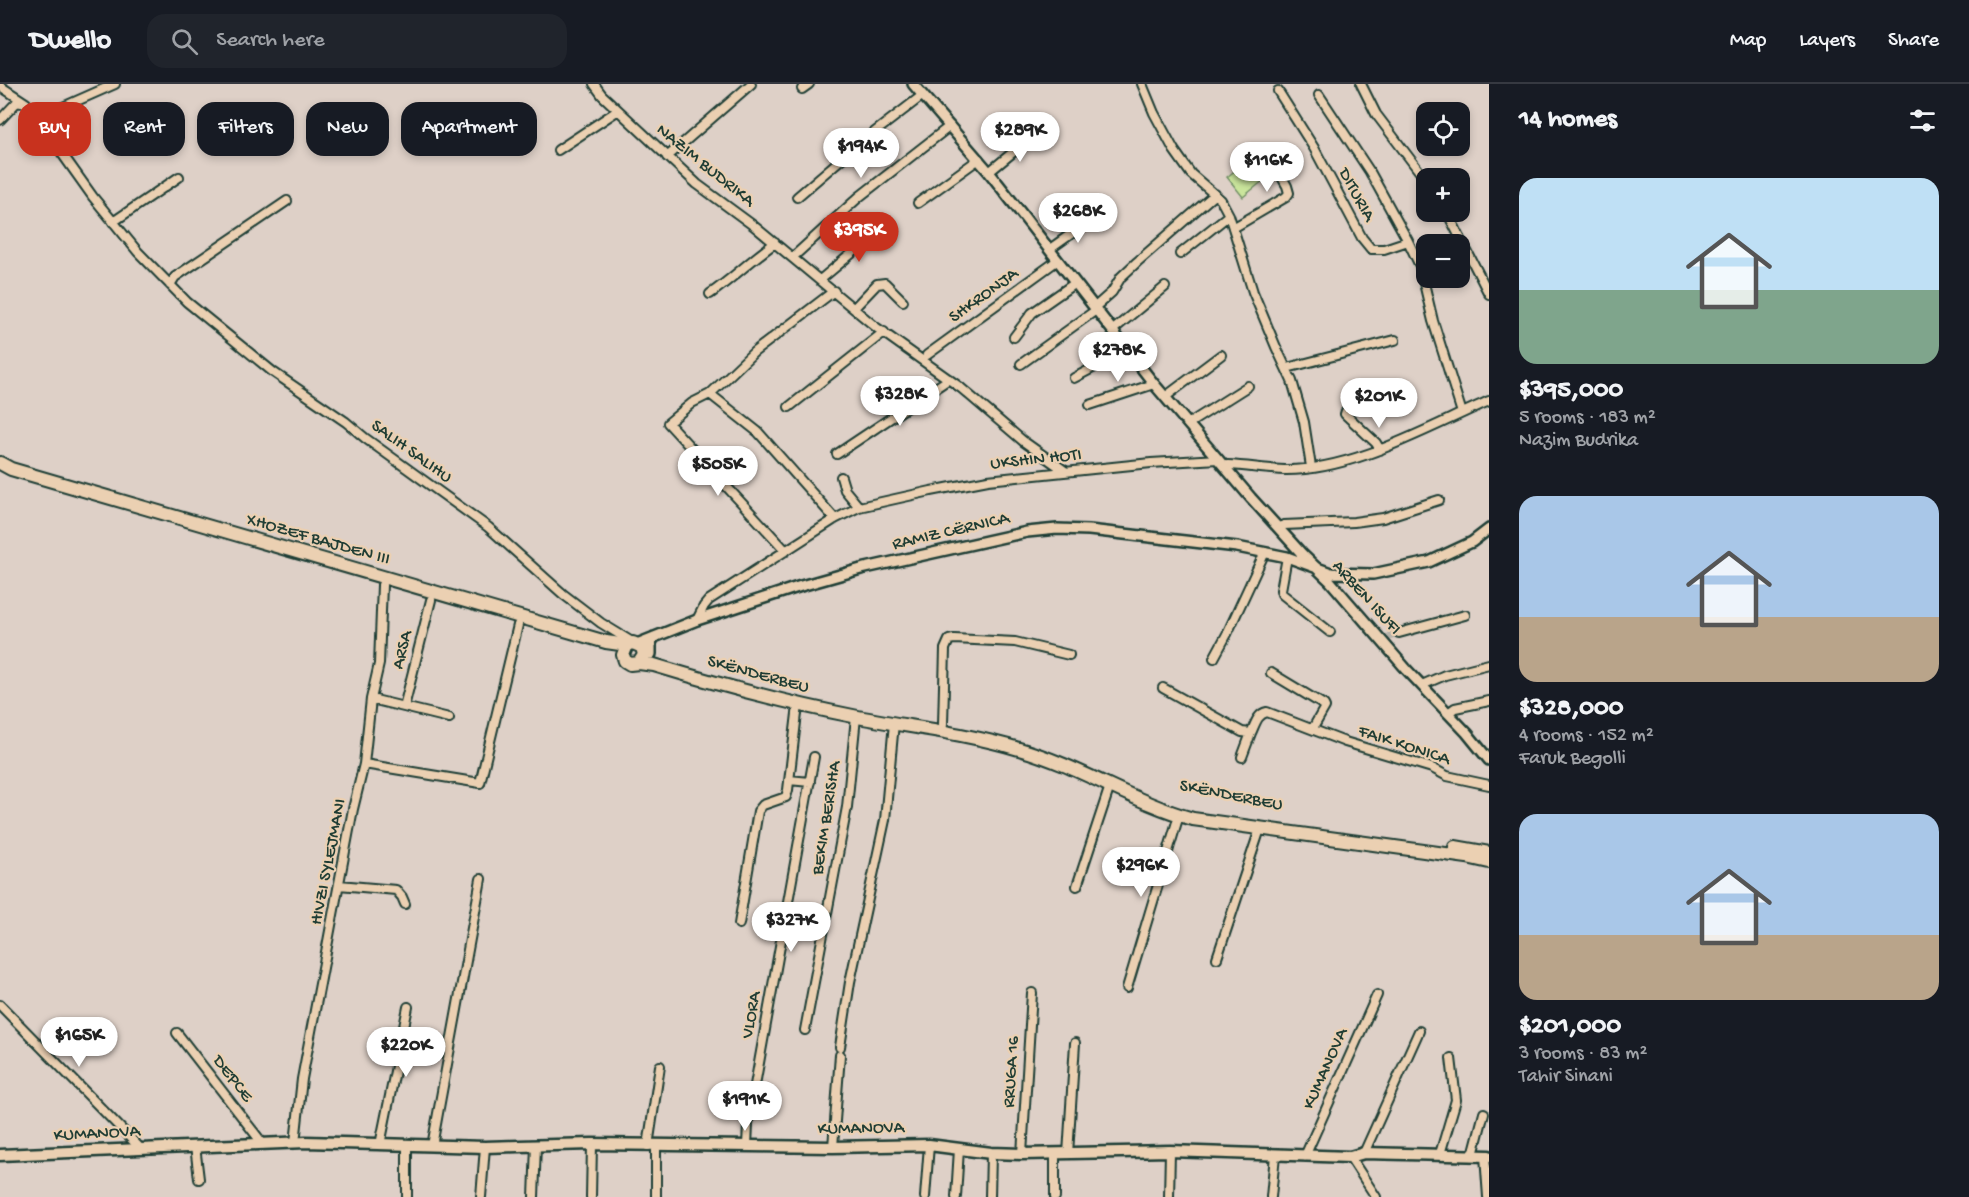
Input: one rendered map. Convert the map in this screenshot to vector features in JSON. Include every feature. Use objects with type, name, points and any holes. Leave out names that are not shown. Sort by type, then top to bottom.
[{"type":"main road","name":"XHOZEF BAJDEN III","points":[[0,463],[11,469],[401,583],[606,642],[643,649]]},
{"type":"main road","name":"XHOZEF BAJDEN III","points":[[0,474],[606,650],[624,658],[630,664],[643,649]]},
{"type":"main road","name":"SKËNDERBEU","points":[[643,649],[654,665],[798,705],[968,737],[1022,750],[1069,767],[1151,805],[1179,815],[1489,862]]},
{"type":"main road","name":"SKËNDERBEU","points":[[643,649],[789,694],[1024,742],[1072,759],[1154,797],[1195,811],[1489,853]]},
{"type":"main road","name":"KUMANOVA","points":[[0,1155],[295,1143],[485,1147],[536,1144],[833,1147],[929,1145],[990,1153],[1022,1154],[1170,1151],[1350,1157],[1364,1153],[1487,1156]]},
{"type":"street","points":[[74,102],[115,84]]},
{"type":"street","name":"NAZIM BUDRIKA","points":[[594,84],[617,111],[697,184],[793,257],[884,332],[968,393],[1023,441],[1065,471]]},
{"type":"street","points":[[667,157],[751,84]]},
{"type":"street","name":"ARBEN ISUFI","points":[[913,84],[979,159],[1154,384],[1221,463],[1316,568],[1385,639],[1422,685],[1488,758]]},
{"type":"street","points":[[1142,84],[1154,113],[1174,150],[1191,174],[1221,200],[1228,215],[1253,292],[1287,368],[1304,422],[1311,467]]},
{"type":"street","points":[[1361,84],[1376,114],[1417,168]]},
{"type":"street","name":"SALIH SALIHU","points":[[0,86],[24,102]]},
{"type":"street","name":"DITURIA","points":[[1278,91],[1314,148],[1362,238],[1371,249],[1384,249],[1408,241]]},
{"type":"street","points":[[797,197],[854,148],[923,95]]},
{"type":"street","points":[[1319,95],[1370,172],[1420,266],[1433,321],[1462,413]]},
{"type":"street","points":[[0,120],[18,102]]},
{"type":"street","points":[[558,150],[617,111]]},
{"type":"street","points":[[793,257],[859,198],[950,126]]},
{"type":"street","points":[[989,172],[1034,135]]},
{"type":"street","points":[[1233,228],[1286,197],[1289,193],[1266,149]]},
{"type":"street","name":"SALIH SALIHU","points":[[64,156],[93,197],[138,252],[187,302],[273,372],[346,422],[488,526],[564,594],[601,623],[643,649]]},
{"type":"street","points":[[918,203],[979,159]]},
{"type":"street","points":[[113,222],[179,177]]},
{"type":"street","points":[[1021,364],[1095,309],[1112,292],[1121,277],[1215,194]]},
{"type":"street","points":[[170,285],[175,277],[287,201]]},
{"type":"street","points":[[1180,254],[1228,215]]},
{"type":"street","points":[[1050,249],[1092,219]]},
{"type":"street","points":[[1452,222],[1489,294]]},
{"type":"street","points":[[820,280],[881,229]]},
{"type":"street","points":[[710,294],[733,278],[744,265],[775,243]]},
{"type":"street","name":"SHKRONJA","points":[[927,355],[1058,260]]},
{"type":"street","points":[[855,307],[877,284],[885,283],[903,301]]},
{"type":"street","points":[[1014,338],[1021,325],[1032,313],[1075,283]]},
{"type":"street","points":[[1113,330],[1166,287]]},
{"type":"street","points":[[786,552],[668,425],[668,421],[692,403],[710,394],[754,352],[834,291]]},
{"type":"street","points":[[789,407],[884,332]]},
{"type":"street","points":[[1287,368],[1395,340]]},
{"type":"street","points":[[1074,378],[1128,351]]},
{"type":"street","points":[[1165,397],[1221,355]]},
{"type":"street","points":[[837,454],[949,379]]},
{"type":"street","points":[[1090,405],[1154,384]]},
{"type":"street","points":[[1188,424],[1248,386]]},
{"type":"street","points":[[710,394],[758,432],[836,519]]},
{"type":"street","name":"UKSHIN HOTI","points":[[697,620],[710,600],[836,519],[859,507],[977,482],[1065,471],[1221,463],[1285,470],[1311,467],[1380,450],[1489,401]]},
{"type":"street","points":[[1364,405],[1346,411],[1345,414],[1376,443],[1380,450]]},
{"type":"street","points":[[841,477],[845,490],[859,507]]},
{"type":"street","points":[[1279,527],[1383,518],[1439,500]]},
{"type":"street","name":"RAMIZ CËRNICA","points":[[643,649],[697,620],[754,601],[861,569],[1027,531],[1089,530],[1264,552],[1287,557],[1331,573],[1373,574],[1429,561],[1472,542],[1489,529]]},
{"type":"street","points":[[1214,658],[1264,552]]},
{"type":"street","points":[[1287,557],[1282,594],[1330,632]]},
{"type":"street","name":"HIVZI SYLEJMANI","points":[[295,1143],[302,1079],[353,809],[364,765],[371,699],[379,664],[382,585]]},
{"type":"street","name":"ARSA","points":[[404,707],[431,600]]},
{"type":"street","points":[[1399,633],[1465,615]]},
{"type":"street","points":[[364,765],[480,783],[518,625]]},
{"type":"street","points":[[943,724],[945,649],[949,640],[1015,642],[1069,655]]},
{"type":"street","points":[[1422,685],[1445,675],[1489,664]]},
{"type":"street","points":[[1271,673],[1324,705],[1322,715],[1313,729]]},
{"type":"street","points":[[1162,688],[1229,726],[1251,733]]},
{"type":"street","points":[[371,699],[449,718]]},
{"type":"street","points":[[1448,712],[1455,708],[1489,701]]},
{"type":"street","points":[[740,924],[758,811],[763,805],[780,801],[786,797],[798,705]]},
{"type":"street","name":"FAIK KONICA","points":[[1242,757],[1258,718],[1262,713],[1268,712],[1346,742],[1432,768],[1447,776],[1489,785]]},
{"type":"street","name":"BEKIM BERISHA","points":[[805,1030],[847,807],[856,717]]},
{"type":"street","points":[[833,1147],[840,1051],[850,982],[885,820],[894,723]]},
{"type":"street","name":"VLORA","points":[[747,1146],[750,1113],[814,757]]},
{"type":"street","points":[[789,780],[810,782]]},
{"type":"street","points":[[1077,886],[1110,786]]},
{"type":"street","name":"SKËNDERBEU","points":[[1127,988],[1179,815]]},
{"type":"street","points":[[1217,958],[1260,829]]},
{"type":"street","points":[[432,1146],[481,879]]},
{"type":"street","points":[[339,885],[396,890],[405,904]]},
{"type":"street","name":"RRUGA 16","points":[[1022,1154],[1032,993]]},
{"type":"street","name":"KUMANOVA","points":[[1305,1156],[1377,995]]},
{"type":"street","points":[[0,1005],[140,1149]]},
{"type":"street","points":[[380,1144],[408,1007]]},
{"type":"street","points":[[1364,1153],[1419,1031]]},
{"type":"street","name":"DEPCE","points":[[177,1033],[263,1144]]},
{"type":"street","points":[[1068,1154],[1075,1043]]},
{"type":"street","points":[[1440,1154],[1456,1100],[1451,1058]]},
{"type":"street","points":[[656,1197],[652,1146],[660,1066]]},
{"type":"street","points":[[1473,1155],[1484,1113]]},
{"type":"street","points":[[534,1197],[536,1144]]},
{"type":"street","points":[[591,1197],[592,1144]]},
{"type":"street","points":[[407,1145],[407,1197]]},
{"type":"street","points":[[925,1197],[929,1145]]},
{"type":"street","points":[[195,1146],[199,1179]]},
{"type":"street","points":[[481,1197],[485,1147]]},
{"type":"street","points":[[956,1197],[959,1149]]},
{"type":"street","points":[[1169,1197],[1170,1151]]},
{"type":"street","points":[[990,1153],[990,1197]]},
{"type":"street","points":[[1055,1154],[1055,1197]]},
{"type":"street","points":[[1271,1197],[1275,1155]]},
{"type":"street","points":[[1487,1156],[1488,1197]]},
{"type":"street","points":[[1350,1157],[1376,1197]]},
{"type":"green space","points":[[1258,152],[1274,172],[1243,197],[1227,177]]},
{"type":"tunnel","points":[[1388,637],[1399,633]]}]
